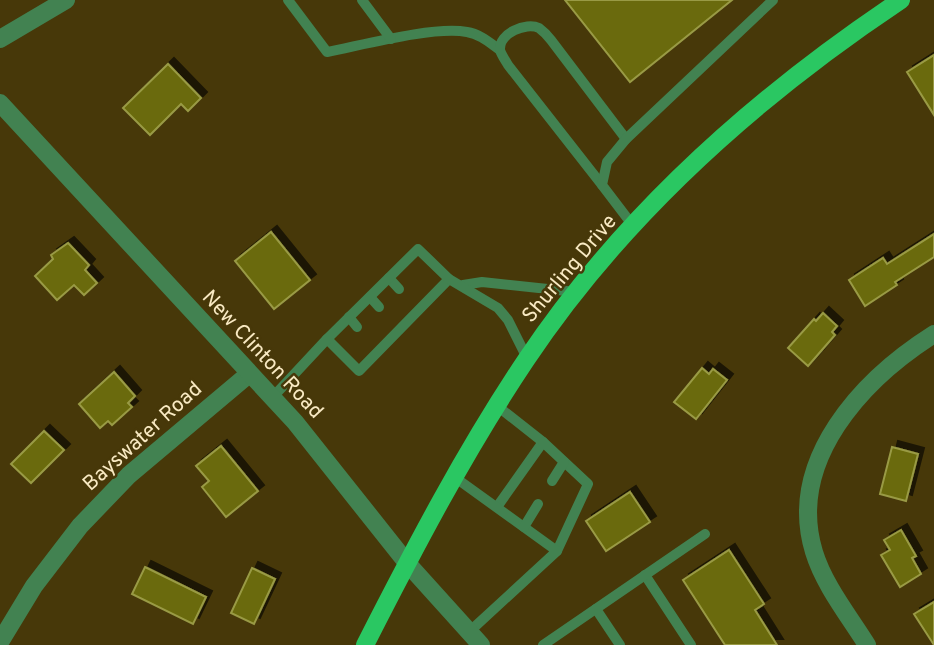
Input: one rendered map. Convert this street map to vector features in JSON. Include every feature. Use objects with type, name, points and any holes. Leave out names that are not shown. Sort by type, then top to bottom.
[{"type":"main road","name":"Shurling Drive","points":[[365,645],[453,476],[527,358],[576,292],[694,163],[789,80],[901,0]]},
{"type":"street","points":[[0,39],[66,0]]},
{"type":"street","name":"New Clinton Road","points":[[0,103],[272,398],[327,462],[407,564],[475,638]]},
{"type":"street","points":[[867,645],[815,555],[808,529],[811,484],[827,442],[841,418],[866,387],[894,361],[934,334]]},
{"type":"street","name":"Bayswater Road","points":[[0,642],[34,586],[80,526],[128,475],[249,374]]},
{"type":"lane","points":[[288,0],[327,52],[443,32],[467,32],[481,36],[500,50],[508,65],[634,227]]},
{"type":"lane","points":[[362,0],[391,39]]},
{"type":"lane","points":[[602,185],[607,162],[626,139],[773,0]]},
{"type":"lane","points":[[500,50],[506,35],[519,28],[530,26],[540,29],[626,139]]},
{"type":"lane","points":[[272,398],[418,249],[449,279],[498,308],[508,320],[527,358]]},
{"type":"lane","points":[[389,278],[399,289]]},
{"type":"lane","points":[[327,339],[359,371],[375,348],[449,279]]},
{"type":"lane","points":[[462,285],[482,282],[576,292]]},
{"type":"lane","points":[[370,297],[379,307]]},
{"type":"lane","points":[[349,317],[357,327]]},
{"type":"lane","points":[[475,638],[557,551],[588,484],[543,442],[496,405]]},
{"type":"lane","points":[[497,508],[543,442]]},
{"type":"lane","points":[[552,481],[564,462]]},
{"type":"lane","points":[[453,476],[557,551]]},
{"type":"lane","points":[[524,527],[538,504]]},
{"type":"lane","points":[[543,645],[705,534]]},
{"type":"lane","points":[[645,575],[691,645]]},
{"type":"lane","points":[[596,609],[620,645]]},
{"type":"building","points":[[565,0],[732,0],[630,82]]},
{"type":"building","points":[[934,55],[934,115],[907,72]]},
{"type":"building","points":[[168,64],[201,98],[188,111],[181,104],[150,135],[123,108]]},
{"type":"building","points":[[271,232],[310,280],[274,309],[235,261]]},
{"type":"building","points":[[934,234],[934,257],[895,282],[897,285],[865,306],[849,280],[883,258],[887,264]]},
{"type":"building","points":[[68,243],[89,265],[85,270],[97,283],[84,295],[74,285],[57,300],[35,276],[53,259],[51,255]]},
{"type":"building","points":[[823,313],[837,326],[832,332],[835,335],[808,366],[788,348],[814,319],[816,321]]},
{"type":"building","points":[[702,368],[709,374],[713,369],[727,380],[696,419],[674,402]]},
{"type":"building","points":[[114,372],[135,396],[128,403],[132,407],[112,425],[108,421],[100,428],[79,404]]},
{"type":"building","points":[[44,431],[64,450],[31,483],[11,464]]},
{"type":"building","points":[[221,446],[258,491],[226,517],[202,487],[209,481],[196,466]]},
{"type":"building","points":[[892,447],[918,454],[906,501],[880,494]]},
{"type":"building","points":[[630,492],[650,522],[606,551],[586,521]]},
{"type":"building","points":[[901,530],[916,556],[912,558],[921,574],[900,587],[881,555],[890,550],[884,540]]},
{"type":"building","points":[[729,550],[764,604],[755,610],[777,645],[725,645],[683,580]]},
{"type":"building","points":[[145,567],[206,597],[193,624],[132,594]]},
{"type":"building","points":[[252,568],[275,579],[254,624],[231,613]]},
{"type":"building","points":[[934,602],[934,645],[914,614]]}]
